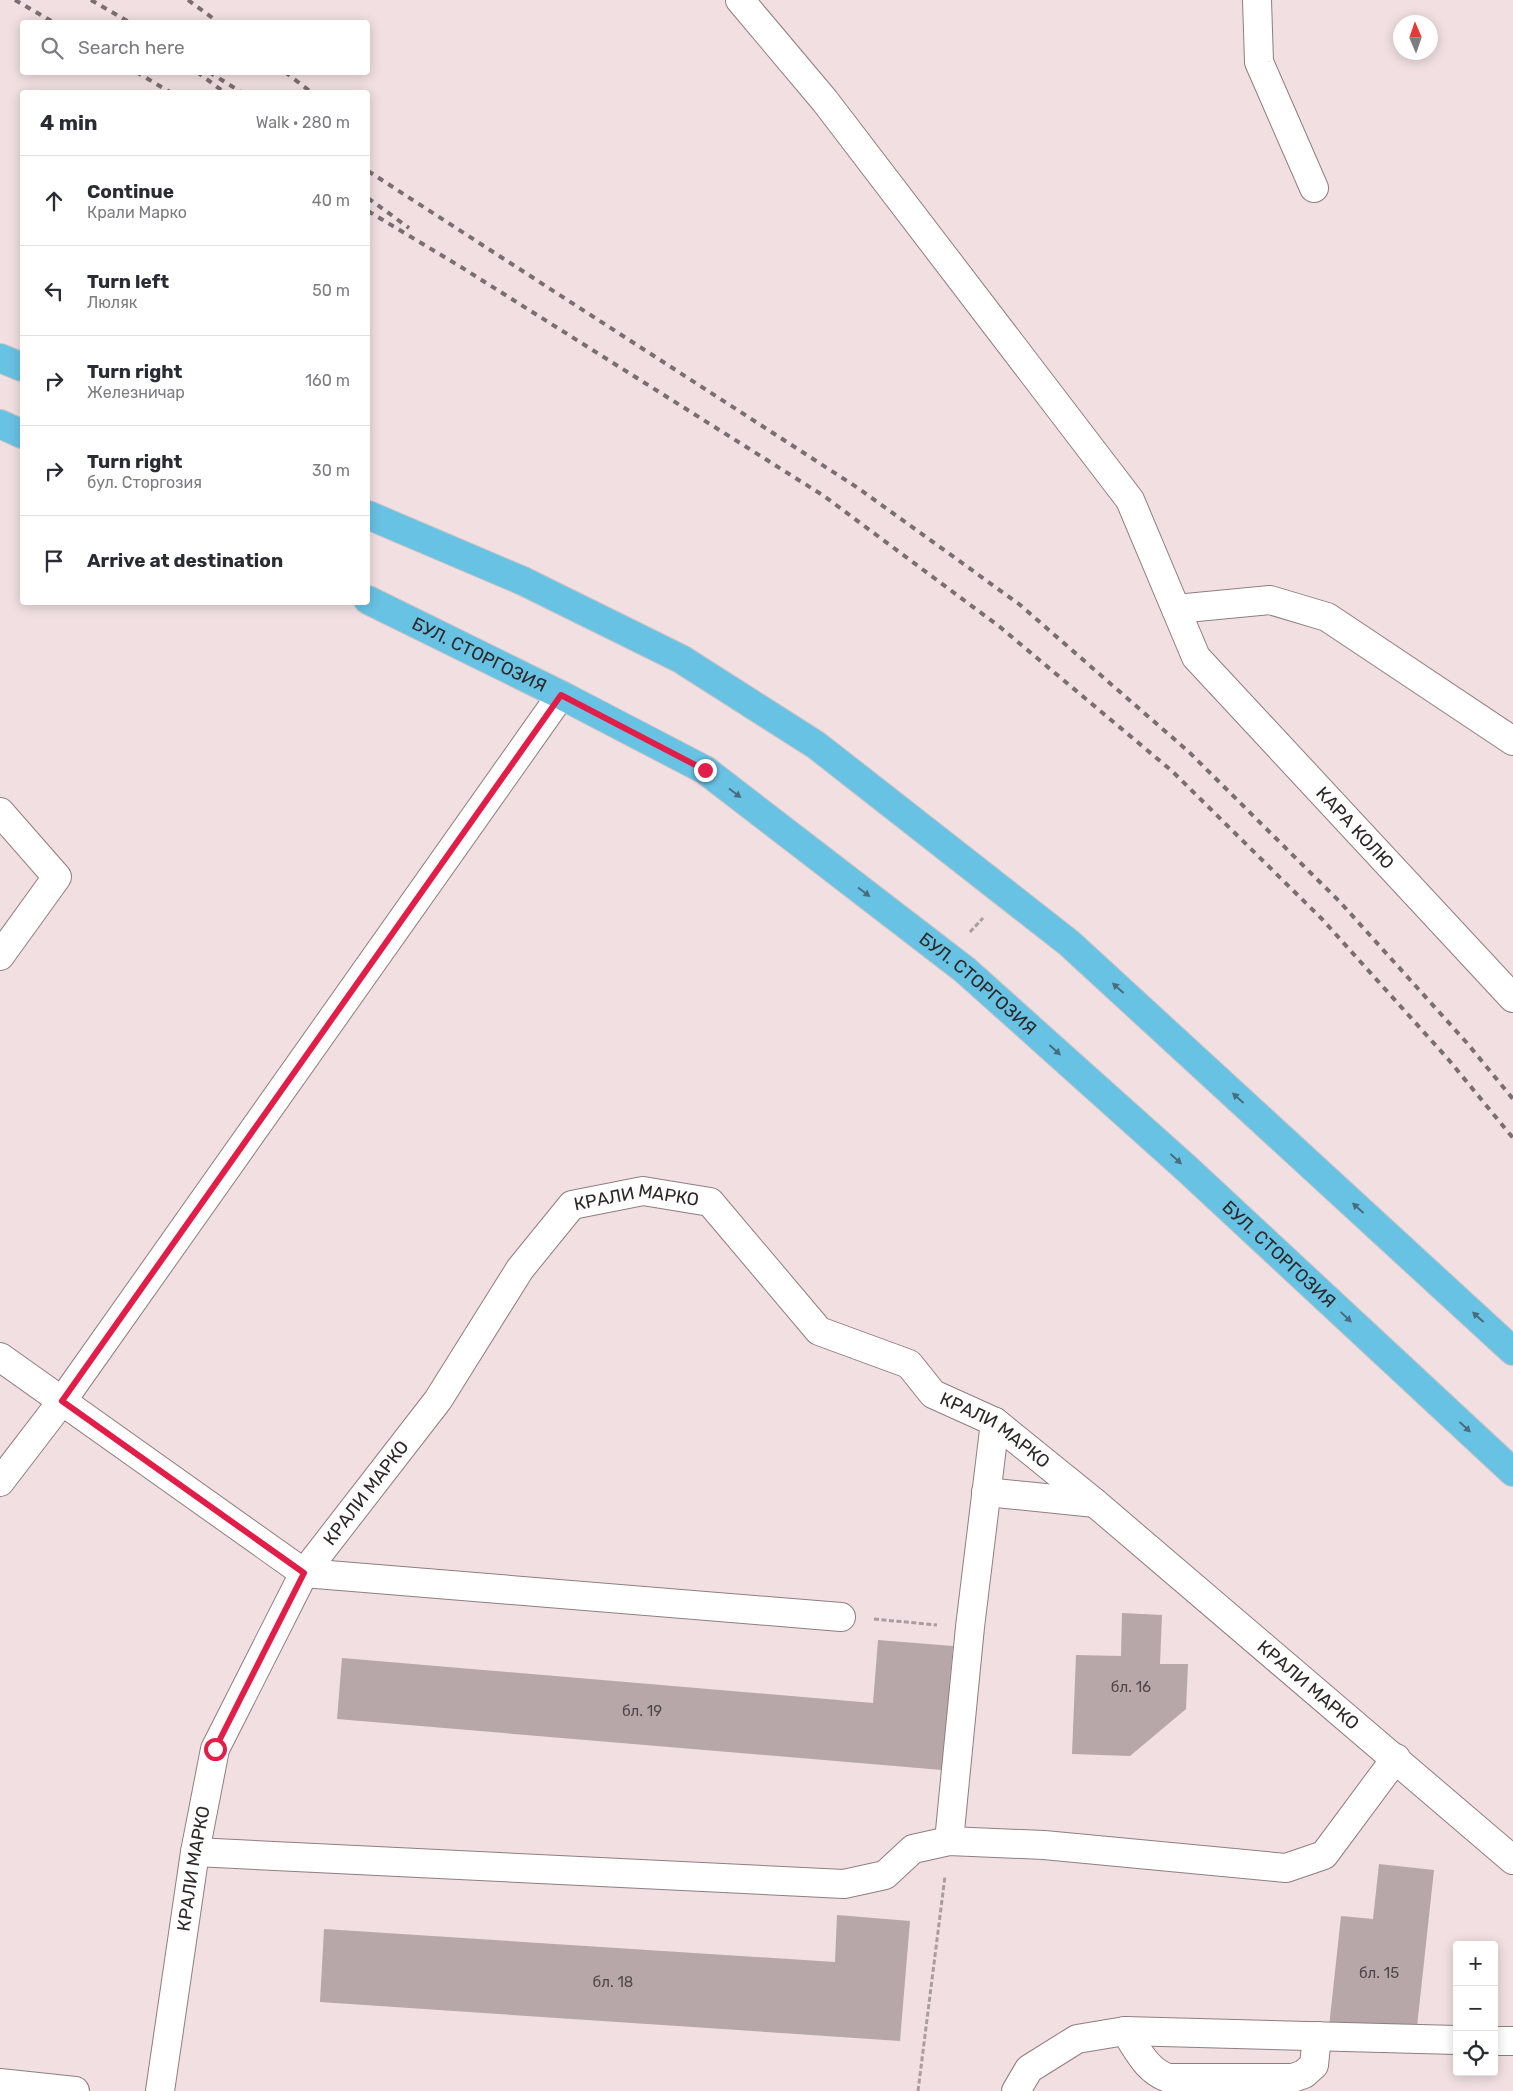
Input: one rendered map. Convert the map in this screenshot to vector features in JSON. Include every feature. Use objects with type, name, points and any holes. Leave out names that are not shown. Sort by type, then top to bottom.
[{"type":"main road","points":[[0,358],[20,366]]},
{"type":"main road","points":[[0,424],[20,433]]},
{"type":"main road","points":[[370,516],[523,581],[681,659],[816,745],[1069,943],[1513,1351]]},
{"type":"main road","name":"БУЛ. СТОРГОЗИЯ","points":[[370,601],[561,695],[705,770],[949,957],[1186,1168],[1513,1472]]},
{"type":"street","points":[[740,0],[825,102],[1130,500],[1176,609],[1270,600],[1327,617],[1513,741]]},
{"type":"street","points":[[1258,0],[1259,62],[1314,188]]},
{"type":"street","name":"КАРА КОЛЮ","points":[[1176,609],[1196,657],[1513,998]]},
{"type":"street","points":[[0,1482],[62,1401],[561,695]]},
{"type":"street","points":[[0,812],[57,876],[0,956]]},
{"type":"street","name":"КРАЛИ МАРКО","points":[[160,2091],[195,1852],[215,1749],[304,1573],[438,1400],[520,1269],[572,1205],[643,1191],[710,1202],[819,1331],[909,1364],[933,1394],[994,1422],[1095,1503],[1396,1758],[1513,1860]]},
{"type":"street","points":[[0,1357],[304,1573],[841,1617]]},
{"type":"street","points":[[949,1841],[970,1627],[994,1422]]},
{"type":"street","points":[[986,1492],[1095,1503]]},
{"type":"street","points":[[195,1852],[844,1884],[885,1876],[913,1849],[949,1841],[1044,1845],[1286,1868],[1324,1855],[1396,1758]]},
{"type":"street","points":[[1125,2031],[1149,2067],[1156,2074],[1168,2078],[1292,2078],[1304,2074],[1314,2065],[1317,2036]]},
{"type":"street","points":[[1016,2091],[1028,2068],[1077,2039],[1125,2031],[1453,2040]]},
{"type":"street","points":[[1498,2041],[1513,2041]]},
{"type":"street","points":[[0,2083],[75,2091]]},
{"type":"path","points":[[949,957],[1004,892]]},
{"type":"path","points":[[841,1617],[970,1627]]},
{"type":"path","points":[[918,2091],[949,1841]]},
{"type":"building","points":[[1122,1613],[1162,1615],[1160,1664],[1188,1664],[1186,1709],[1130,1756],[1072,1754],[1076,1655],[1121,1656]]},
{"type":"building","points":[[878,1640],[953,1646],[942,1770],[337,1719],[342,1658],[873,1703]]},
{"type":"building","points":[[1379,1864],[1434,1870],[1416,2036],[1329,2027],[1341,1916],[1373,1919]]},
{"type":"building","points":[[837,1915],[910,1921],[900,2041],[320,2002],[324,1929],[835,1962]]},
{"type":"railway","points":[[15,0],[50,20]]},
{"type":"railway","points":[[91,0],[126,20]]},
{"type":"railway","points":[[188,0],[215,20]]},
{"type":"railway","points":[[141,75],[167,90]]},
{"type":"railway","points":[[201,75],[221,90]]},
{"type":"railway","points":[[214,75],[238,90]]},
{"type":"railway","points":[[289,75],[308,90]]},
{"type":"railway","points":[[370,172],[858,488],[1019,604],[1189,752],[1340,902],[1467,1043],[1513,1099]]},
{"type":"railway","points":[[370,199],[409,228]]},
{"type":"railway","points":[[370,212],[461,267],[824,496],[1000,627],[1172,771],[1322,919],[1448,1059],[1513,1138]]},
{"type":"route","points":[[215,1749],[304,1573],[62,1401],[561,695],[705,770]]}]
